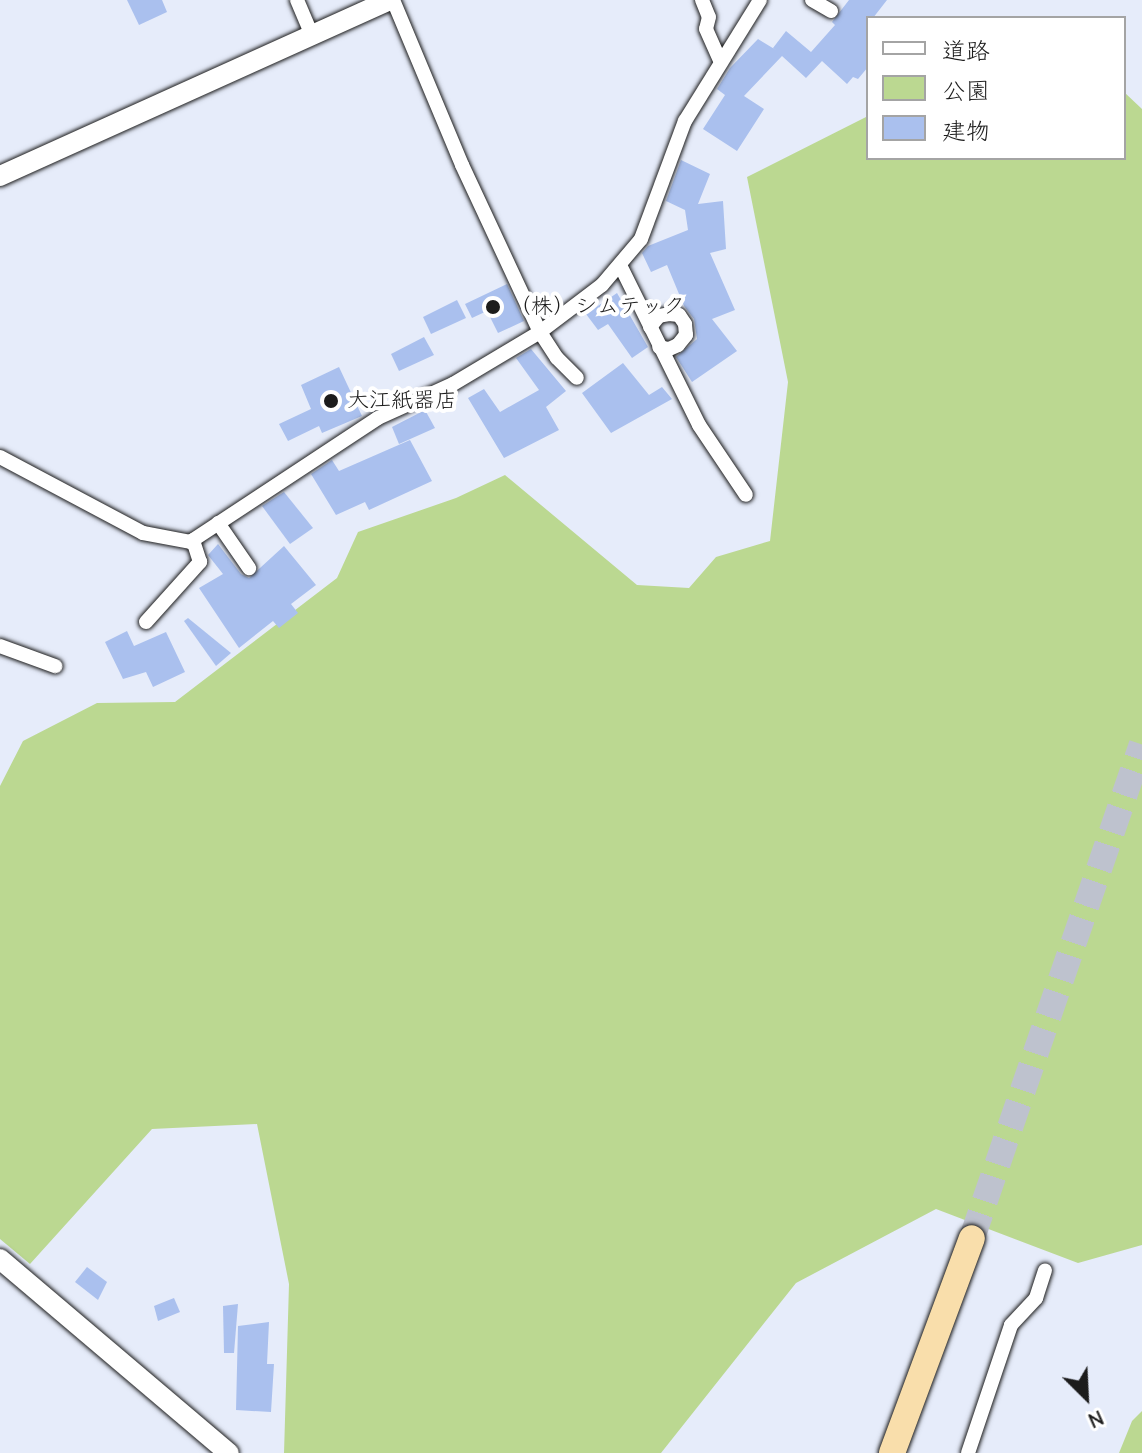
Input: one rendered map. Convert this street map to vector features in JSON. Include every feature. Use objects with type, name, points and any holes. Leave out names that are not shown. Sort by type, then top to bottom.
[{"type":"highway","points":[[892,1453],[979,1240],[911,1453]]},
{"type":"street","points":[[297,0],[312,35]]},
{"type":"street","points":[[0,176],[392,0],[462,165],[540,332],[557,358],[577,378]]},
{"type":"street","points":[[702,0],[709,17],[706,29],[720,61]]},
{"type":"street","points":[[0,457],[143,533],[167,540],[193,540],[378,418],[453,384],[540,332],[602,285],[641,239],[685,121],[760,0]]},
{"type":"street","points":[[812,0],[831,11]]},
{"type":"street","points":[[620,265],[699,425],[746,495]]},
{"type":"street","points":[[650,327],[659,316],[669,314],[679,315],[685,324],[686,335],[678,345],[659,347]]},
{"type":"street","points":[[218,523],[249,568]]},
{"type":"street","points":[[146,622],[200,562],[193,540]]},
{"type":"street","points":[[0,646],[55,666]]},
{"type":"street","points":[[0,1259],[229,1453]]},
{"type":"street","points":[[968,1453],[1011,1325],[1036,1298],[1045,1270]]},
{"type":"green space","points":[[1126,94],[1142,109],[1142,1245],[1078,1263],[936,1209],[796,1283],[661,1453],[284,1453],[289,1284],[257,1124],[152,1129],[30,1264],[0,1239],[0,786],[23,741],[97,703],[175,702],[337,578],[358,532],[456,498],[505,475],[637,585],[689,588],[716,557],[770,541],[788,382],[747,177],[866,117],[866,160],[1126,160]]},
{"type":"green space","points":[[1142,1411],[1142,1453],[1119,1453],[1132,1421]]},
{"type":"building","points":[[127,0],[162,0],[167,12],[139,25]]},
{"type":"building","points":[[849,0],[887,0],[875,16],[866,16],[866,69],[858,79],[853,77],[847,84],[822,61],[806,78],[782,56],[744,96],[764,109],[737,151],[703,129],[725,95],[717,89],[730,68],[758,39],[776,50],[773,48],[786,31],[811,52],[835,25],[832,22]]},
{"type":"building","points":[[681,160],[710,174],[698,204],[723,201],[726,249],[710,253],[735,310],[712,319],[737,351],[692,382],[676,357],[697,339],[694,319],[684,306],[667,265],[651,272],[642,253],[648,246],[688,230],[685,210],[666,201]]},
{"type":"building","name":"（株）シムテック","points":[[507,284],[524,321],[498,333],[487,311],[472,318],[465,304]]},
{"type":"building","points":[[617,293],[648,347],[632,358],[608,324],[598,330],[586,314]]},
{"type":"building","points":[[457,300],[466,318],[431,334],[423,317]]},
{"type":"building","points":[[424,337],[434,355],[399,371],[391,354]]},
{"type":"building","points":[[531,349],[566,391],[546,407],[559,430],[504,458],[468,398],[484,389],[500,412],[539,390],[516,358]]},
{"type":"building","points":[[623,363],[649,395],[662,387],[672,399],[611,433],[582,393]]},
{"type":"building","name":"大江紙器店","points":[[339,367],[362,416],[322,433],[319,426],[288,441],[279,424],[311,409],[301,385]]},
{"type":"building","points":[[425,410],[435,428],[399,444],[392,427]]},
{"type":"building","points":[[410,440],[432,481],[369,510],[365,502],[336,515],[311,474],[332,460],[339,471]]},
{"type":"building","points":[[284,492],[313,528],[290,544],[262,506]]},
{"type":"building","points":[[218,544],[241,574],[249,578],[284,546],[316,585],[291,604],[298,613],[279,628],[273,621],[239,648],[199,588],[223,574],[208,555]]},
{"type":"building","points":[[188,618],[231,653],[216,666],[184,621]]},
{"type":"building","points":[[127,631],[134,646],[166,632],[185,672],[153,687],[146,672],[123,679],[105,642]]},
{"type":"building","points":[[87,1267],[107,1282],[98,1300],[75,1282]]},
{"type":"building","points":[[174,1298],[180,1312],[158,1321],[154,1306]]},
{"type":"building","points":[[238,1304],[234,1353],[224,1353],[223,1306]]},
{"type":"building","points":[[269,1322],[267,1364],[274,1364],[271,1412],[236,1410],[238,1326]]},
{"type":"tunnel","points":[[972,1238],[1142,744]]},
{"type":"place","name":"（株）シムテック","points":[[493,307]]},
{"type":"place","name":"大江紙器店","points":[[331,401]]}]
